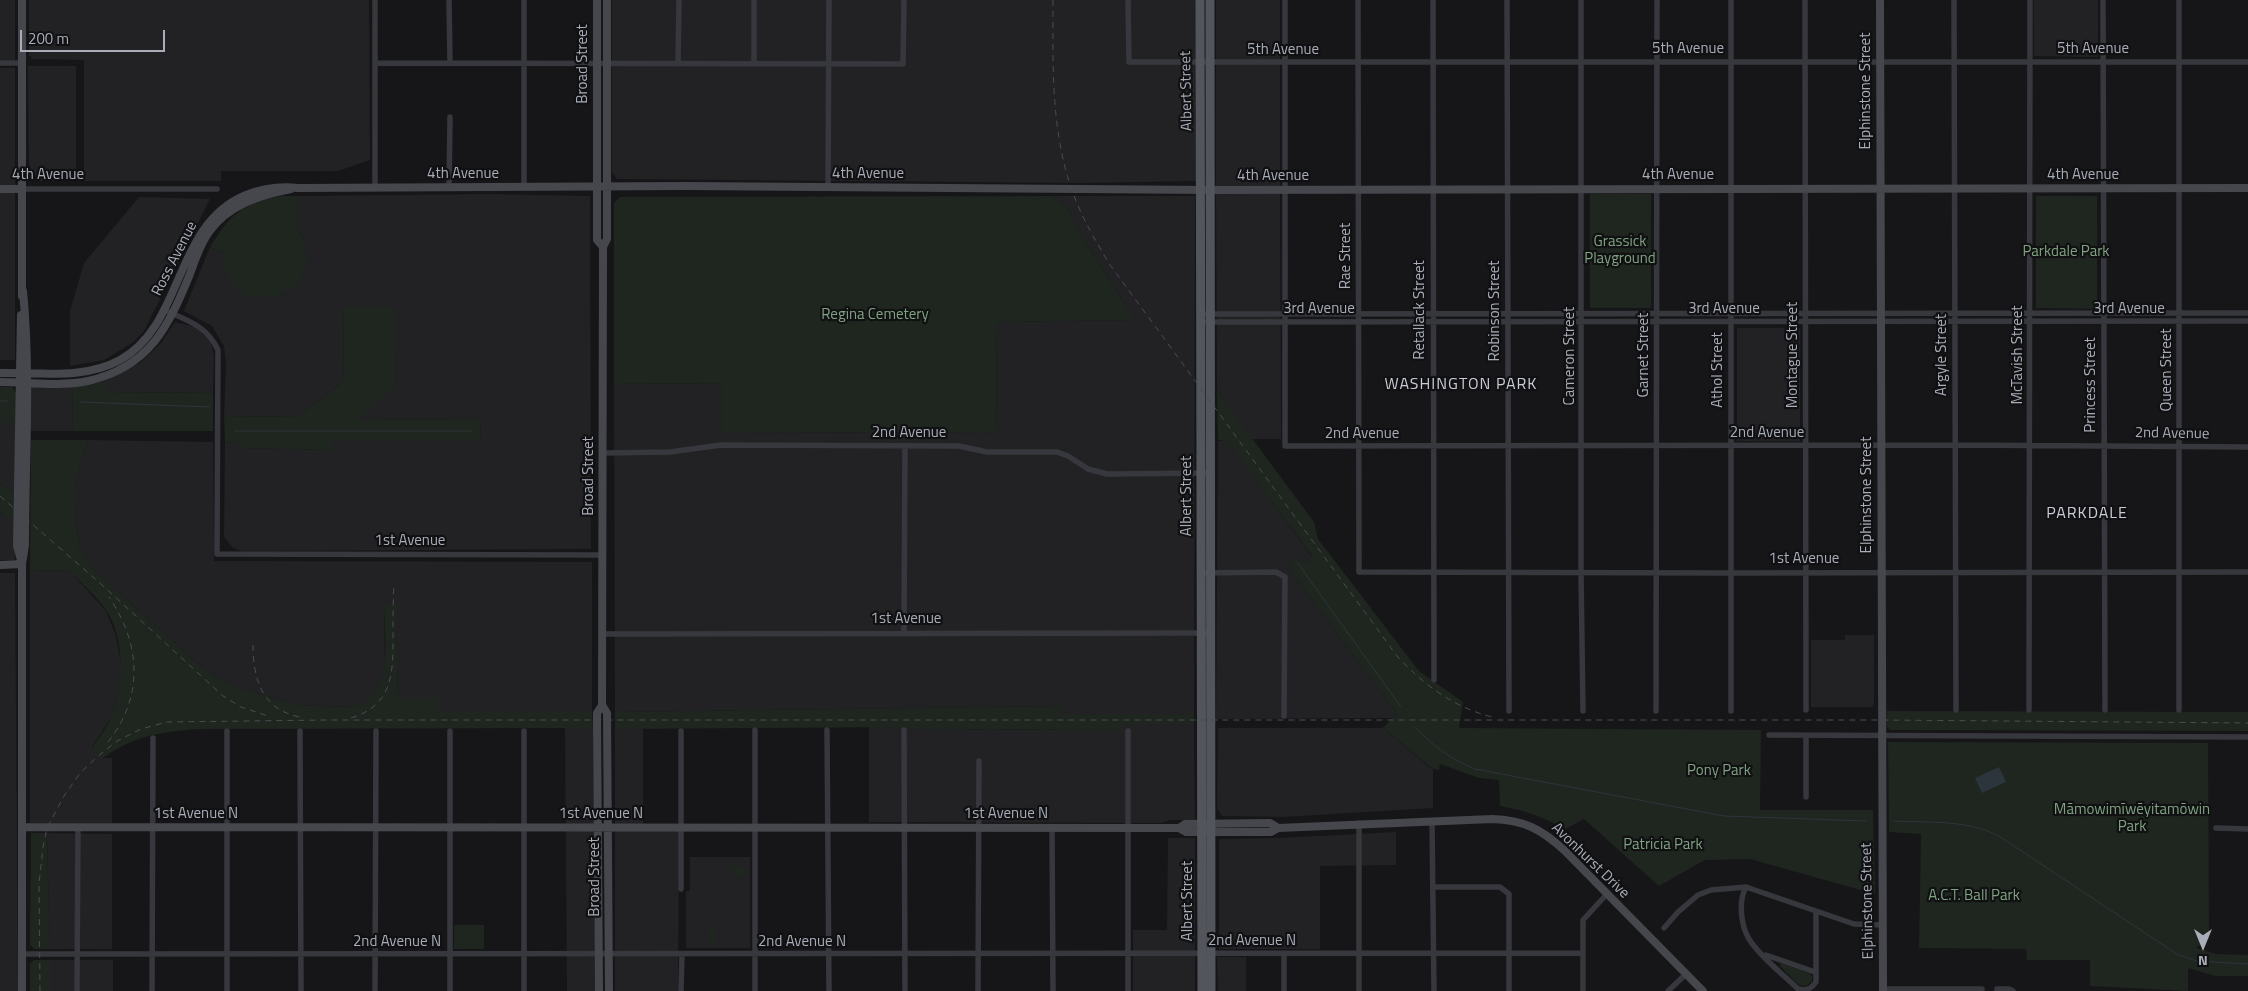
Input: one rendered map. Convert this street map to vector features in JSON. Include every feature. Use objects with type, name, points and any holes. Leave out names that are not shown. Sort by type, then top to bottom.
[{"type":"main road","points":[[22,0],[23,382],[17,546],[22,564],[22,991]]},
{"type":"main road","name":"Broad Street","points":[[597,0],[598,240],[603,247]]},
{"type":"main road","name":"Broad Street","points":[[599,991],[597,713],[602,705],[603,247],[608,240],[607,0]]},
{"type":"main road","name":"Albert Street","points":[[1200,0],[1205,62],[1206,828],[1207,954],[1211,991]]},
{"type":"main road","name":"Albert Street","points":[[1205,62],[1210,0]]},
{"type":"main road","name":"Elphinstone Street","points":[[1880,0],[1880,736],[1883,990]]},
{"type":"main road","name":"Ross Avenue","points":[[0,373],[65,374],[104,368],[136,349],[151,333],[164,310],[200,232],[211,219],[226,205],[254,192],[282,186],[298,188]]},
{"type":"main road","name":"4th Avenue","points":[[298,188],[608,186],[1433,190],[2248,188]]},
{"type":"main road","name":"4th Avenue","points":[[0,188],[22,189]]},
{"type":"main road","name":"Ross Avenue","points":[[0,382],[86,381],[126,367],[152,346],[173,314],[200,248],[209,232],[219,221],[229,212],[262,195],[298,188]]},
{"type":"main road","points":[[0,565],[22,564]]},
{"type":"main road","name":"Broad Street","points":[[602,705],[607,713],[609,991]]},
{"type":"main road","name":"Avonhurst Drive","points":[[1206,828],[1271,832],[1278,828],[1359,823],[1509,819],[1529,825],[1547,835],[1703,991]]},
{"type":"main road","name":"1st Avenue N","points":[[22,827],[1179,828],[1185,824],[1206,828]]},
{"type":"main road","name":"Albert Street","points":[[1202,991],[1207,954]]},
{"type":"street","points":[[375,0],[375,188]]},
{"type":"street","points":[[450,0],[450,63]]},
{"type":"street","points":[[524,0],[524,187]]},
{"type":"street","points":[[678,64],[679,0]]},
{"type":"street","points":[[754,0],[754,63]]},
{"type":"street","points":[[828,188],[829,0]]},
{"type":"street","points":[[375,63],[903,64],[904,0]]},
{"type":"street","name":"5th Avenue","points":[[1128,0],[1129,62],[2248,62]]},
{"type":"street","points":[[1284,322],[1285,0]]},
{"type":"street","name":"Rae Street","points":[[1358,0],[1359,572]]},
{"type":"street","name":"Retallack Street","points":[[1433,0],[1434,680]]},
{"type":"street","name":"Robinson Street","points":[[1507,0],[1509,711]]},
{"type":"street","name":"Cameron Street","points":[[1582,0],[1583,314],[1581,573],[1583,711]]},
{"type":"street","name":"Garnet Street","points":[[1656,711],[1657,0]]},
{"type":"street","name":"Athol Street","points":[[1731,0],[1731,711]]},
{"type":"street","name":"Montague Street","points":[[1805,0],[1806,710]]},
{"type":"street","name":"Argyle Street","points":[[1954,0],[1956,710]]},
{"type":"street","name":"McTavish Street","points":[[2029,710],[2030,0]]},
{"type":"street","name":"Princess Street","points":[[2103,0],[2105,710]]},
{"type":"street","name":"Queen Street","points":[[2179,0],[2179,710]]},
{"type":"street","points":[[0,63],[22,63]]},
{"type":"street","points":[[450,116],[450,188]]},
{"type":"street","name":"4th Avenue","points":[[22,189],[217,189]]},
{"type":"street","points":[[164,310],[173,314]]},
{"type":"street","name":"3rd Avenue","points":[[1205,318],[1284,314],[1805,313],[1955,321],[2248,321]]},
{"type":"street","name":"3rd Avenue","points":[[1205,318],[1284,322],[1731,322],[1805,321],[1955,313],[2248,313]]},
{"type":"street","name":"1st Avenue","points":[[173,314],[194,322],[204,329],[218,350],[217,554],[602,555]]},
{"type":"street","name":"2nd Avenue","points":[[1284,322],[1285,446],[1657,447],[1954,445],[2248,447]]},
{"type":"street","name":"2nd Avenue","points":[[602,453],[670,452],[721,445],[959,446],[988,452],[1057,452],[1068,456],[1088,469],[1107,474],[1206,473]]},
{"type":"street","points":[[904,632],[905,446]]},
{"type":"street","points":[[1206,573],[1276,572],[1285,577],[1284,716]]},
{"type":"street","name":"1st Avenue","points":[[1359,572],[2248,572]]},
{"type":"street","name":"1st Avenue","points":[[602,634],[1206,633]]},
{"type":"street","points":[[755,730],[755,991]]},
{"type":"street","points":[[827,730],[829,991]]},
{"type":"street","points":[[904,730],[905,991]]},
{"type":"street","points":[[227,731],[227,991]]},
{"type":"street","points":[[300,731],[302,991]]},
{"type":"street","points":[[375,991],[376,731]]},
{"type":"street","points":[[450,731],[450,991]]},
{"type":"street","points":[[524,731],[524,991]]},
{"type":"street","points":[[680,888],[681,731]]},
{"type":"street","points":[[1128,731],[1128,991]]},
{"type":"street","points":[[1769,735],[2248,737]]},
{"type":"street","points":[[1806,736],[1806,796]]},
{"type":"street","points":[[152,991],[153,738]]},
{"type":"street","points":[[978,991],[979,761]]},
{"type":"street","points":[[1432,820],[1434,991]]},
{"type":"street","points":[[1359,823],[1359,991]]},
{"type":"street","points":[[77,991],[78,828]]},
{"type":"street","points":[[1052,828],[1053,991]]},
{"type":"street","points":[[2216,828],[2248,828]]},
{"type":"street","points":[[1434,887],[1500,887],[1508,894],[1509,991]]},
{"type":"street","points":[[1664,928],[1678,912],[1698,895],[1711,890],[1746,887],[1854,924],[1882,925]]},
{"type":"street","points":[[1746,887],[1741,895],[1743,920],[1749,939],[1798,989],[1804,991],[1811,988],[1816,982],[1816,912]]},
{"type":"street","points":[[1583,991],[1583,920],[1606,894]]},
{"type":"street","name":"2nd Avenue N","points":[[22,954],[905,955],[1582,953]]},
{"type":"street","points":[[681,991],[682,954]]},
{"type":"street","points":[[1284,954],[1284,991]]},
{"type":"street","points":[[1764,955],[1815,972]]},
{"type":"street","points":[[1668,991],[1686,974]]},
{"type":"street","points":[[1883,990],[1982,989]]},
{"type":"street","points":[[1997,991],[1997,989],[2013,991]]},
{"type":"shaded area","points":[[0,0],[15,0],[15,60],[0,60]]},
{"type":"shaded area","points":[[29,0],[369,0],[370,160],[338,171],[221,171],[221,181],[84,181],[84,60],[31,59],[31,56],[29,56]]},
{"type":"shaded area","points":[[612,0],[1197,0],[1197,181],[1079,183],[617,179],[612,172]]},
{"type":"shaded area","points":[[1216,0],[1280,0],[1280,186],[1216,186]]},
{"type":"shaded area","points":[[2034,0],[2098,0],[2098,57],[2034,56]]},
{"type":"shaded area","points":[[28,66],[76,66],[76,181],[29,181]]},
{"type":"shaded area","points":[[0,68],[15,68],[15,360],[0,360]]},
{"type":"shaded area","points":[[1216,193],[1280,193],[1281,439],[1252,439],[1217,391]]},
{"type":"shaded area","points":[[488,194],[590,196],[591,549],[241,551],[232,547],[224,537],[225,442],[236,443],[242,448],[332,450],[332,441],[480,441],[481,419],[356,420],[396,386],[394,307],[343,307],[344,381],[297,417],[224,416],[226,365],[224,346],[212,326],[184,311],[210,247],[225,253],[306,244],[297,227],[297,196]]},
{"type":"shaded area","points":[[1052,196],[1195,196],[1194,714],[1061,714],[1061,706],[615,712],[614,384],[722,383],[722,433],[996,432],[997,322],[1135,320],[1079,232],[1067,206]]},
{"type":"shaded area","points":[[139,197],[210,199],[144,331],[132,343],[104,360],[70,366],[70,311],[84,263]]},
{"type":"shaded area","points":[[175,322],[196,327],[211,342],[214,357],[213,393],[107,392],[107,380],[141,362],[161,343]]},
{"type":"shaded area","points":[[1737,328],[1800,328],[1800,441],[1737,441]]},
{"type":"shaded area","points":[[35,385],[72,386],[73,431],[30,431],[29,390]]},
{"type":"shaded area","points":[[0,423],[16,423],[15,492],[0,484]]},
{"type":"shaded area","points":[[88,440],[213,442],[214,561],[592,562],[592,711],[439,711],[438,698],[398,698],[395,604],[384,605],[385,669],[381,685],[372,697],[361,705],[353,707],[296,705],[226,683],[197,663],[93,569],[79,547],[75,482]]},
{"type":"shaded area","points":[[1227,440],[1313,558],[1305,563],[1295,577],[1397,713],[1392,718],[1216,719],[1218,441]]},
{"type":"shaded area","points":[[0,512],[6,517],[15,517],[15,560],[0,560]]},
{"type":"shaded area","points":[[69,570],[106,611],[116,636],[121,663],[121,686],[112,716],[92,747],[103,758],[112,758],[112,823],[30,823],[30,571]]},
{"type":"shaded area","points":[[0,573],[15,573],[18,991],[0,991]]},
{"type":"shaded area","points":[[1845,635],[1874,635],[1874,704],[1872,707],[1811,707],[1811,640],[1845,640]]},
{"type":"shaded area","points":[[1123,724],[1194,724],[1195,820],[1171,820],[1160,823],[869,822],[869,727],[1123,730]]},
{"type":"shaded area","points":[[565,728],[593,728],[595,991],[567,991]]},
{"type":"shaded area","points":[[643,728],[643,830],[679,831],[678,991],[615,991],[615,729]]},
{"type":"shaded area","points":[[1218,728],[1383,728],[1433,770],[1433,808],[1283,817],[1222,816],[1217,808]]},
{"type":"shaded area","points":[[1999,767],[2006,782],[1982,793],[1975,778]]},
{"type":"shaded area","points":[[1396,832],[1396,865],[1320,866],[1320,949],[1219,949],[1219,839]]},
{"type":"shaded area","points":[[42,833],[112,834],[112,949],[50,949],[47,840]]},
{"type":"shaded area","points":[[1168,838],[1195,838],[1195,991],[1133,991],[1133,930],[1167,930]]},
{"type":"shaded area","points":[[690,857],[750,857],[750,948],[686,948],[686,891],[690,891]]},
{"type":"shaded area","points":[[1217,957],[1246,957],[1246,991],[1218,991]]},
{"type":"shaded area","points":[[50,960],[113,960],[113,991],[50,991]]},
{"type":"green space","name":"Grassick Playground","points":[[1590,194],[1651,194],[1651,308],[1590,308]]},
{"type":"green space","points":[[280,196],[297,196],[297,227],[306,244],[307,268],[295,286],[278,297],[248,297],[234,285],[224,269],[225,253],[210,247],[224,226],[238,212],[256,203]]},
{"type":"green space","name":"Regina Cemetery","points":[[1052,196],[1067,206],[1079,232],[1135,320],[997,322],[996,432],[722,433],[721,383],[614,384],[614,203],[620,197]]},
{"type":"green space","name":"Parkdale Park","points":[[2036,196],[2097,196],[2097,309],[2036,308]]},
{"type":"green space","points":[[343,307],[395,307],[396,386],[357,420],[481,419],[480,441],[333,441],[332,450],[242,448],[236,443],[225,442],[224,416],[297,417],[344,381]]},
{"type":"green space","points":[[107,380],[107,392],[213,393],[213,431],[73,431],[72,386],[93,384]]},
{"type":"green space","points":[[0,387],[12,387],[16,393],[16,423],[0,423]]},
{"type":"green space","points":[[1217,391],[1314,522],[1318,539],[1419,671],[1463,702],[1459,728],[1761,730],[1760,810],[1873,810],[1875,894],[1750,859],[1705,860],[1659,886],[1584,819],[1565,829],[1533,814],[1500,806],[1499,780],[1479,778],[1440,764],[1439,770],[1433,769],[1383,728],[1397,713],[1295,577],[1289,563],[1300,557],[1305,563],[1313,557],[1227,441],[1218,440]]},
{"type":"green space","points":[[31,440],[88,440],[75,482],[79,547],[93,569],[197,663],[226,683],[296,705],[353,707],[367,700],[376,690],[382,678],[386,649],[384,604],[396,604],[398,698],[439,698],[439,711],[592,711],[593,728],[200,729],[149,736],[126,744],[103,758],[92,748],[112,715],[119,690],[121,662],[117,634],[106,610],[69,570],[30,571]]},
{"type":"green space","points":[[0,484],[15,492],[15,517],[6,517],[0,512]]},
{"type":"green space","points":[[1061,706],[1061,714],[1194,714],[1194,724],[1123,724],[1123,730],[912,729],[909,727],[615,729],[615,712]]},
{"type":"green space","points":[[1887,711],[2248,712],[2248,731],[1890,730],[1887,727]]},
{"type":"green space","points":[[1888,742],[2208,743],[2209,939],[2196,948],[2216,954],[2248,955],[2248,976],[2215,976],[2188,968],[2188,991],[2090,986],[2090,960],[2027,960],[2026,949],[1919,948],[1921,834],[1889,832]]},
{"type":"green space","points":[[31,833],[42,833],[47,840],[50,949],[34,949],[30,945]]},
{"type":"green space","points":[[732,866],[746,867],[745,876],[732,875]]},
{"type":"green space","points":[[454,925],[484,925],[484,949],[454,949]]},
{"type":"green space","points":[[709,929],[717,929],[716,942],[708,942]]},
{"type":"green space","points":[[34,960],[50,960],[50,991],[30,991],[30,964]]},
{"type":"green space","points":[[1781,963],[1809,973],[1812,976],[1812,981],[1806,986],[1799,985],[1780,966]]},
{"type":"waterway","points":[[0,401],[7,401]]},
{"type":"waterway","points":[[81,402],[209,407]]},
{"type":"waterway","points":[[235,431],[472,431]]},
{"type":"waterway","points":[[1297,562],[1401,707]]},
{"type":"waterway","points":[[1416,728],[1443,752],[1475,769],[1724,816],[1866,821]]},
{"type":"waterway","points":[[1894,821],[1950,823],[1990,832],[2002,838],[2178,955],[2197,961],[2248,964]]},
{"type":"railway","points":[[1053,0],[1055,105],[1063,158],[1079,208],[1108,262],[1397,656],[1440,694],[1464,707],[1492,717]]},
{"type":"railway","points":[[0,496],[101,584],[223,696],[241,707],[271,717]]},
{"type":"railway","points":[[351,718],[375,705],[383,696],[388,686],[392,663],[394,583]]},
{"type":"railway","points":[[108,742],[120,725],[128,707],[133,689],[134,670],[127,633],[120,615],[109,597]]},
{"type":"railway","points":[[253,645],[255,670],[262,691],[277,708],[300,717]]},
{"type":"railway","points":[[40,991],[39,884],[47,828],[64,796],[80,773],[97,757],[117,741],[141,729],[167,722],[326,720],[1881,720],[2248,723]]},
{"type":"district","name":"WASHINGTON PARK","points":[[1461,385]]},
{"type":"district","name":"PARKDALE","points":[[2087,514]]},
{"type":"park label","name":"Pony Park","points":[[1719,771]]},
{"type":"park label","name":"Māmowimīwēyitamōwin Park","points":[[2132,818]]},
{"type":"park label","name":"Patricia Park","points":[[1663,845]]},
{"type":"park label","name":"A.C.T. Ball Park","points":[[1974,896]]}]
